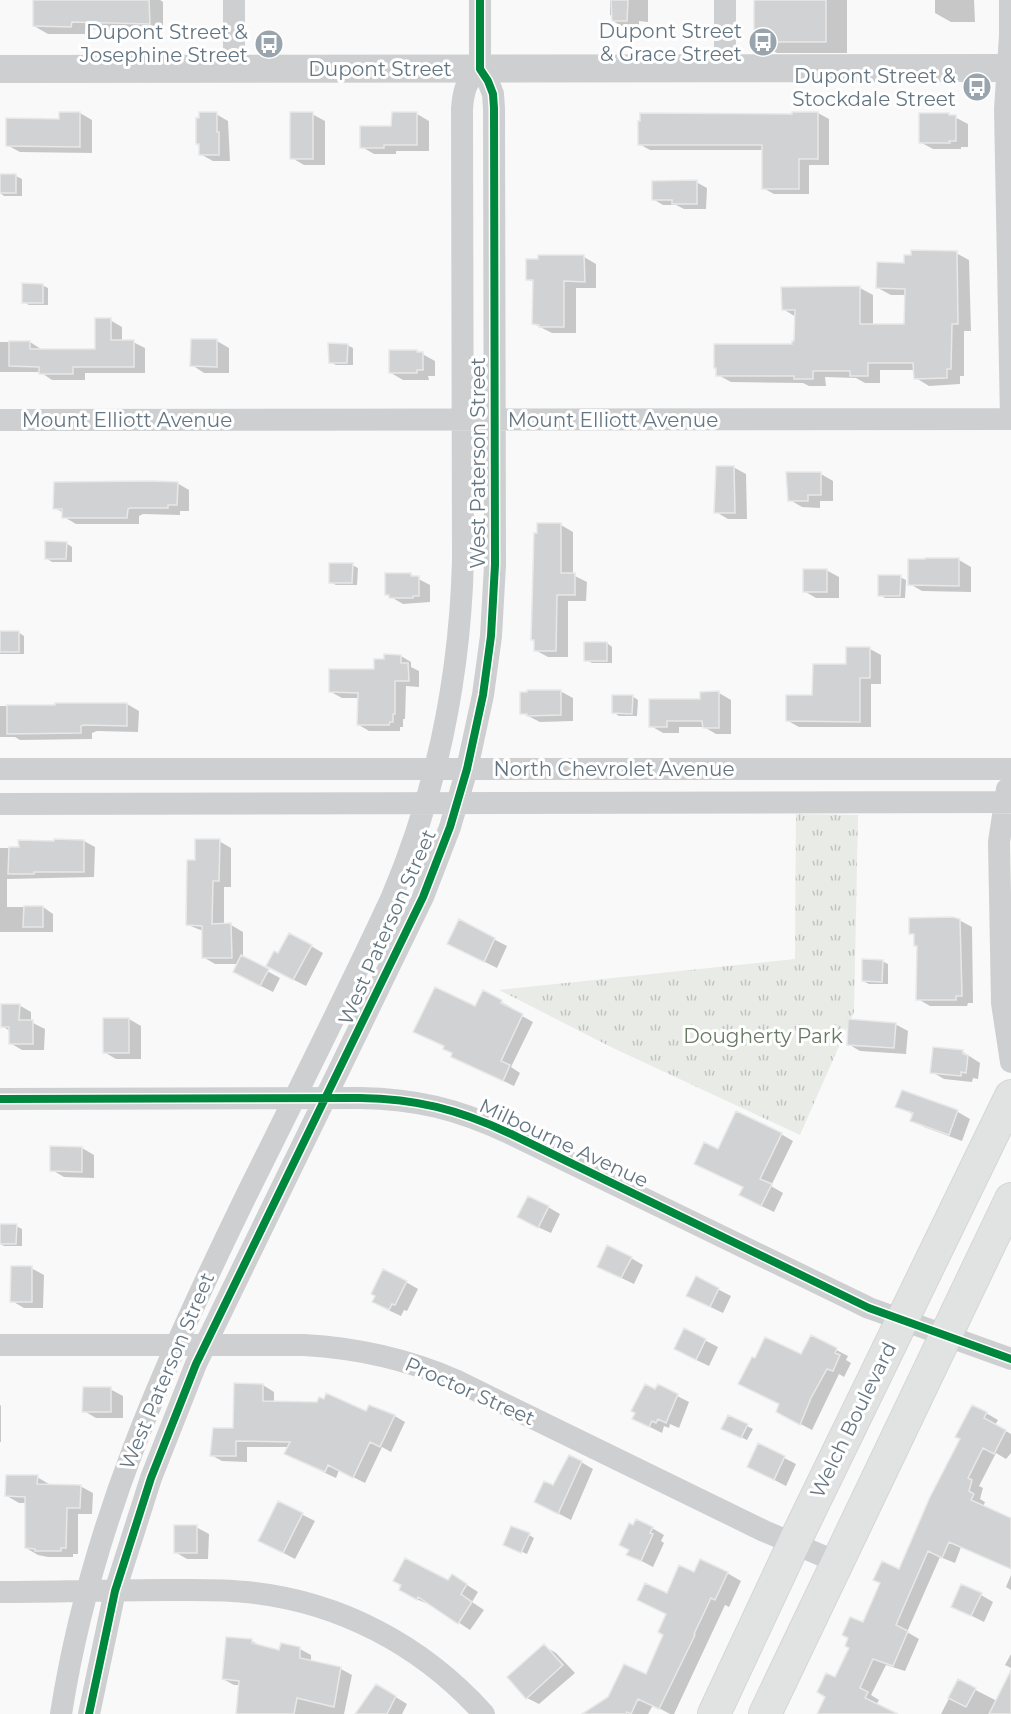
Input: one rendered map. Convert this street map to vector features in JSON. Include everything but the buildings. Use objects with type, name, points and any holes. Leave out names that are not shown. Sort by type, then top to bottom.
[{"type":"main road","name":"Welch Boulevard","points":[[714,1714],[794,1543],[1011,1096]]},
{"type":"main road","points":[[765,1714],[1011,1199]]},
{"type":"street","points":[[234,0],[234,69]]},
{"type":"street","name":"West Paterson Street","points":[[89,1714],[115,1590],[151,1478],[204,1345],[423,897],[439,857],[467,769],[483,695],[492,626],[495,565],[494,108],[493,94],[480,69],[480,0]]},
{"type":"street","points":[[724,69],[725,0]]},
{"type":"street","points":[[1010,0],[1009,68],[1005,108],[1011,419]]},
{"type":"street","name":"Dupont Street","points":[[0,69],[1009,68]]},
{"type":"street","name":"West Paterson Street","points":[[61,1714],[69,1663],[86,1591],[130,1453],[175,1345],[391,898],[409,854],[435,769],[452,688],[461,614],[463,560],[462,109],[467,84],[480,69]]},
{"type":"street","name":"Mount Elliott Avenue","points":[[0,420],[1011,419]]},
{"type":"street","name":"North Chevrolet Avenue","points":[[0,769],[1011,769]]},
{"type":"street","points":[[1011,769],[1008,802],[999,842],[1002,993],[1011,1062]]},
{"type":"street","name":"North Chevrolet Avenue","points":[[0,804],[1008,802]]},
{"type":"street","name":"Milbourne Avenue","points":[[0,1099],[380,1098],[454,1110],[483,1121],[869,1308],[1011,1359]]},
{"type":"street","name":"Proctor Street","points":[[0,1345],[332,1347],[382,1355],[417,1365],[485,1394],[764,1531],[837,1562]]},
{"type":"street","points":[[0,1592],[211,1590],[247,1592],[292,1600],[334,1611],[410,1649],[450,1681],[484,1714]]},
{"type":"green space","name":"Dougherty Park","points":[[796,814],[858,815],[854,1012],[800,1135],[613,1048],[499,990],[795,959]]},
{"type":"cycle path","points":[[89,1714],[115,1591],[151,1478],[196,1364],[423,897],[450,827],[467,769],[483,695],[491,636],[495,565],[494,108],[493,94],[480,69],[480,0]]},
{"type":"cycle path","points":[[0,1099],[360,1098],[418,1103],[436,1107],[509,1133],[869,1308],[1011,1359]]},
{"type":"place","name":"Dupont Street & Grace Street","points":[[763,42]]},
{"type":"place","name":"Dupont Street & Josephine Street","points":[[269,44]]},
{"type":"place","name":"Dupont Street & Stockdale Street","points":[[977,87]]}]
